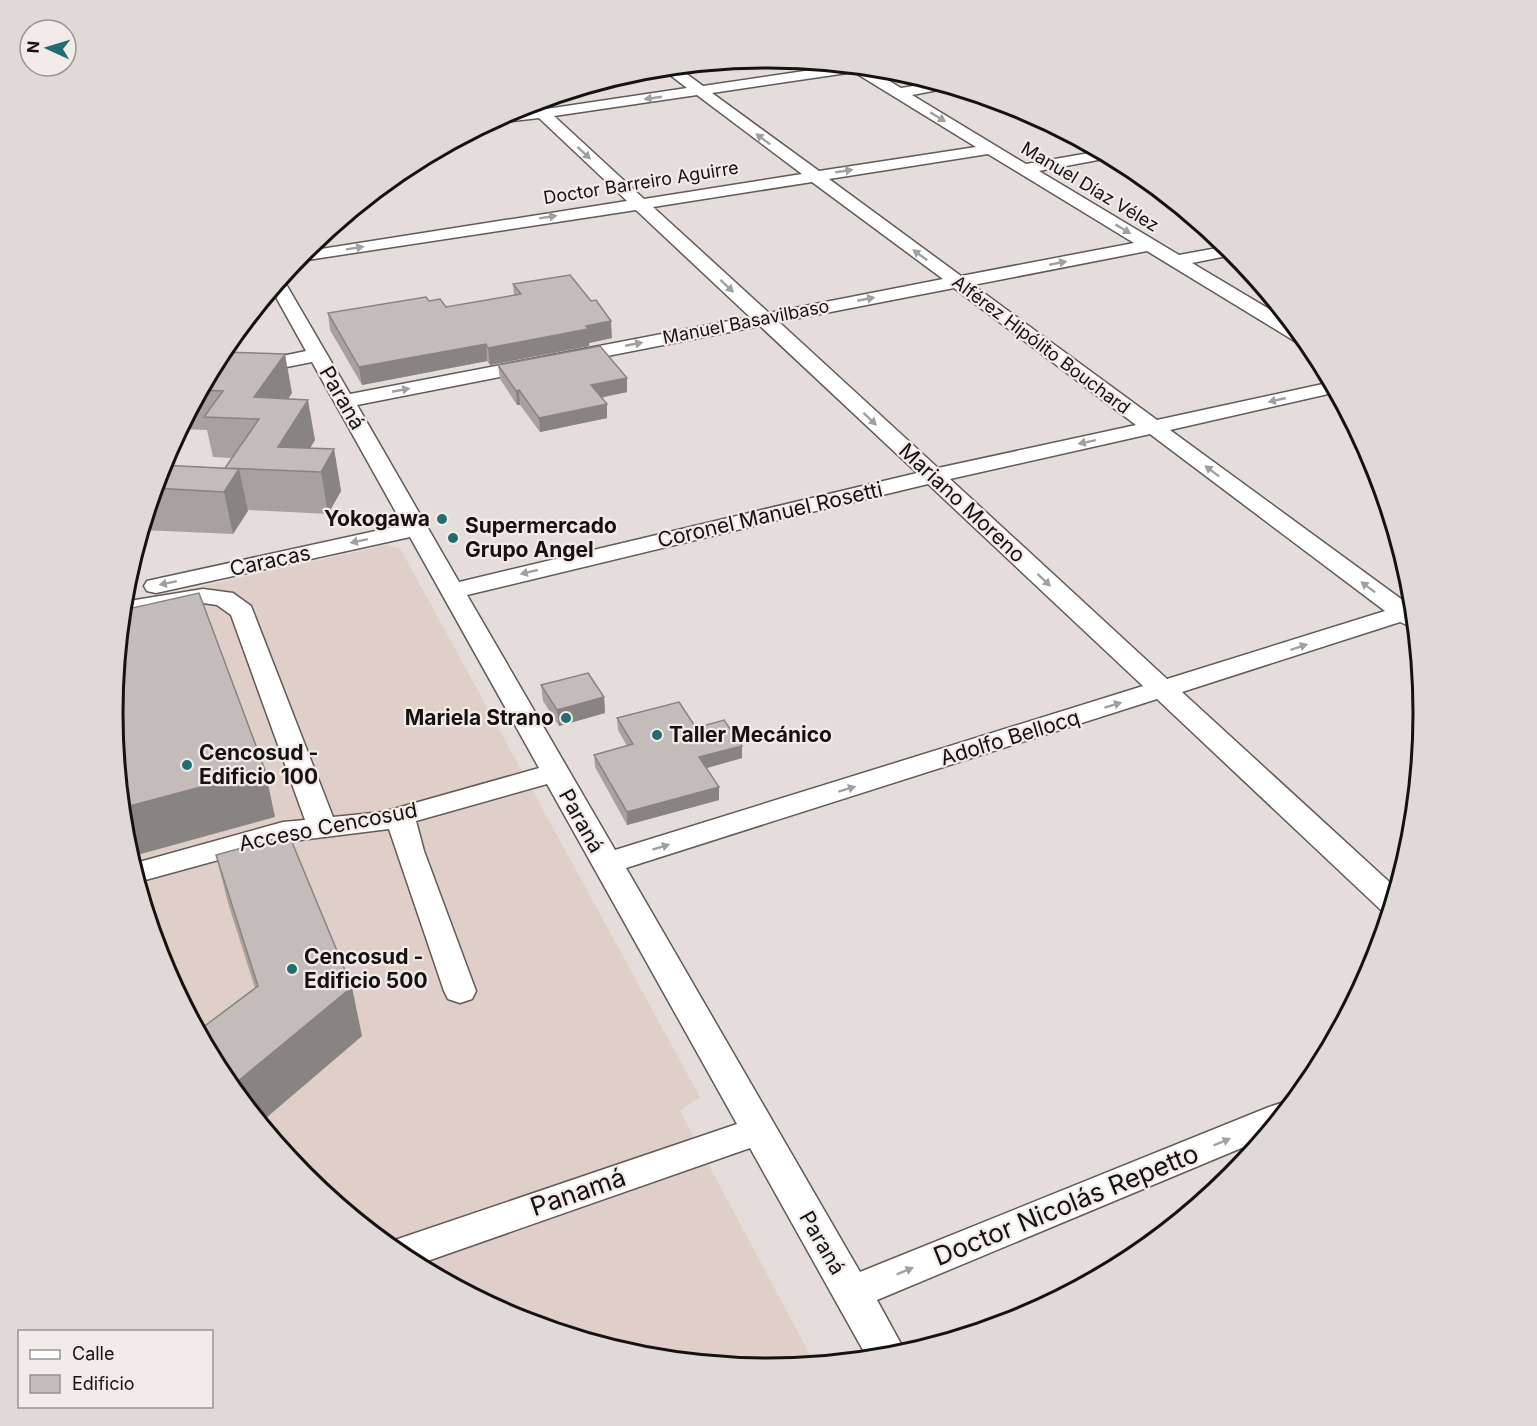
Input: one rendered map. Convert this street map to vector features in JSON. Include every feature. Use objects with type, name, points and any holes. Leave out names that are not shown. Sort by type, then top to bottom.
[{"type":"street","points":[[548,107],[699,91],[826,70]]},
{"type":"street","name":"Alférez Hipólito Bouchard","points":[[677,74],[1153,428],[1405,611]]},
{"type":"street","name":"Manuel Díaz Vélez","points":[[871,76],[1287,328]]},
{"type":"street","points":[[899,93],[931,88]]},
{"type":"street","name":"Mariano Moreno","points":[[539,110],[1387,897]]},
{"type":"street","name":"Doctor Barreiro Aguirre","points":[[314,255],[637,202],[990,149]]},
{"type":"street","points":[[1024,169],[1095,156]]},
{"type":"street","name":"Manuel Basavilbaso","points":[[344,401],[762,318],[1149,245]]},
{"type":"street","points":[[1176,261],[1220,252]]},
{"type":"street","name":"Paraná","points":[[281,290],[756,1131],[883,1348]]},
{"type":"street","points":[[230,372],[318,355]]},
{"type":"street","name":"Coronel Manuel Rosetti","points":[[451,591],[933,477],[1327,389]]},
{"type":"street","name":"Caracas","points":[[134,591],[416,529]]},
{"type":"street","points":[[132,608],[203,596],[224,598],[242,611],[323,829]]},
{"type":"street","name":"Adolfo Bellocq","points":[[605,864],[1406,616]]},
{"type":"street","name":"Acceso Cencosud","points":[[143,871],[283,832],[383,821],[555,773]]},
{"type":"street","points":[[400,815],[409,851],[460,991]]},
{"type":"street","name":"Doctor Nicolás Repetto","points":[[851,1293],[1267,1123]]},
{"type":"street","name":"Panamá","points":[[411,1251],[756,1131]]},
{"type":"shaded area","points":[[386,545],[400,548],[700,1097],[680,1111],[811,1357],[726,1357],[684,1353],[601,1337],[521,1309],[483,1292],[410,1250],[343,1198],[283,1139],[256,1106],[209,1036],[172,960],[145,880],[135,839],[124,755],[124,671],[133,602]]},
{"type":"building","points":[[570,275],[591,301],[596,300],[611,321],[586,326],[588,329],[488,348],[486,344],[359,367],[328,313],[426,297],[429,301],[440,299],[446,307],[521,294],[513,284]]},
{"type":"building","points":[[600,346],[627,378],[591,385],[607,404],[539,418],[498,365]]},
{"type":"building","points":[[233,352],[285,354],[254,397],[308,400],[278,447],[334,449],[321,472],[225,468],[259,419],[204,417],[223,391],[209,390]]},
{"type":"building","points":[[172,466],[239,469],[224,492],[164,489]]},
{"type":"building","name":"Cencosud - Edificio 100","points":[[199,593],[265,770],[130,806],[124,755],[123,713],[124,671],[132,608]]},
{"type":"building","points":[[588,673],[604,697],[557,710],[541,685]]},
{"type":"building","points":[[679,702],[696,728],[724,720],[742,746],[699,757],[719,787],[627,812],[594,755],[633,744],[617,718]]},
{"type":"building","name":"Cencosud - Edificio 500","points":[[289,835],[352,987],[238,1081],[204,1026],[258,986],[216,855]]},
{"type":"place","name":"Yokogawa","points":[[442,519]]},
{"type":"place","name":"Supermercado Grupo Angel","points":[[453,538]]},
{"type":"place","name":"Mariela Strano","points":[[566,718]]},
{"type":"place","name":"Taller Mecánico","points":[[657,735]]},
{"type":"place","name":"Cencosud - Edificio 100","points":[[187,765]]},
{"type":"place","name":"Cencosud - Edificio 500","points":[[292,969]]}]
